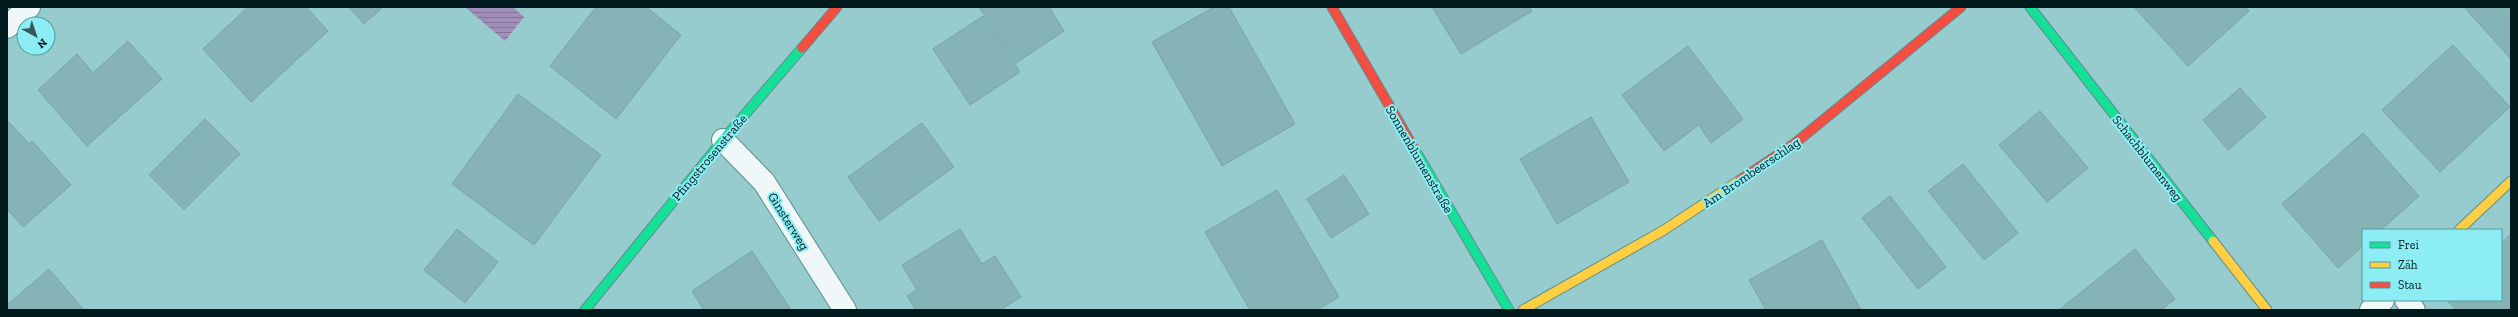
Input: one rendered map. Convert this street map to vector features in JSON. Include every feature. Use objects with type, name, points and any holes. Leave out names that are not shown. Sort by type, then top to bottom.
[{"type":"street","points":[[7,27],[29,7]]},
{"type":"street","name":"Pfingstrosenstraße","points":[[585,310],[723,140],[837,7]]},
{"type":"street","name":"Sonnenblumenstraße","points":[[1332,7],[1509,310]]},
{"type":"street","name":"Am Brombeerschlag","points":[[1522,310],[1664,230],[1794,144],[1961,7]]},
{"type":"street","name":"Schachblumenweg","points":[[2030,7],[2267,310]]},
{"type":"street","name":"Ginsterweg","points":[[723,140],[764,182],[845,310]]},
{"type":"street","points":[[2460,229],[2511,181]]},
{"type":"street","points":[[2371,310],[2382,301]]},
{"type":"street","points":[[2407,301],[2414,310]]},
{"type":"shaded area","points":[[465,7],[513,7],[524,17],[505,41]]},
{"type":"building","points":[[248,7],[306,7],[328,31],[251,102],[203,49]]},
{"type":"building","points":[[349,7],[383,7],[364,24]]},
{"type":"building","points":[[596,7],[646,7],[681,35],[616,119],[550,66]]},
{"type":"building","points":[[979,7],[1049,7],[1064,31],[1016,63]]},
{"type":"building","points":[[1214,7],[1229,7],[1295,124],[1222,166],[1152,42]]},
{"type":"building","points":[[1432,7],[1529,7],[1532,11],[1461,54]]},
{"type":"building","points":[[2134,7],[2246,7],[2249,11],[2188,66]]},
{"type":"building","points":[[2464,7],[2511,7],[2511,59]]},
{"type":"building","points":[[983,16],[1020,72],[970,105],[933,49]]},
{"type":"building","points":[[128,41],[162,79],[87,146],[38,90],[77,54],[93,73]]},
{"type":"building","points":[[2453,45],[2510,107],[2440,172],[2382,110]]},
{"type":"building","points":[[1688,46],[1743,119],[1711,143],[1699,125],[1664,151],[1622,95]]},
{"type":"building","points":[[2240,88],[2266,117],[2228,150],[2203,120]]},
{"type":"building","points":[[518,94],[601,155],[534,245],[452,184]]},
{"type":"building","points":[[2040,111],[2088,168],[2047,202],[1999,145]]},
{"type":"building","points":[[1591,117],[1629,182],[1557,224],[1520,159]]},
{"type":"building","points":[[205,119],[240,154],[184,210],[149,175]]},
{"type":"building","points":[[7,120],[29,144],[32,141],[71,185],[23,227],[7,209]]},
{"type":"building","points":[[922,123],[954,167],[879,221],[848,177]]},
{"type":"building","points":[[2363,133],[2419,196],[2382,229],[2362,229],[2362,247],[2338,268],[2282,204]]},
{"type":"building","points":[[1963,164],[2018,233],[1984,260],[1928,191]]},
{"type":"building","points":[[1344,175],[1369,214],[1331,238],[1307,199]]},
{"type":"building","points":[[1277,190],[1339,297],[1317,310],[1250,310],[1205,232]]},
{"type":"building","points":[[1890,196],[1946,267],[1918,289],[1862,218]]},
{"type":"building","points":[[457,229],[498,262],[465,303],[424,270]]},
{"type":"building","points":[[960,229],[982,264],[995,256],[1021,297],[1000,310],[916,310],[907,296],[917,290],[902,265]]},
{"type":"building","points":[[2511,234],[2511,310],[2456,310],[2448,301],[2502,301],[2502,242]]},
{"type":"building","points":[[1822,240],[1861,310],[1766,310],[1749,280]]},
{"type":"building","points":[[2135,249],[2175,299],[2161,310],[2059,310]]},
{"type":"building","points":[[752,251],[791,310],[704,310],[692,291]]},
{"type":"building","points":[[49,269],[84,310],[7,310],[7,305]]},
{"type":"traffic: fast","points":[[2030,7],[2213,241]]},
{"type":"traffic: fast","points":[[585,310],[723,140],[802,48]]},
{"type":"traffic: fast","points":[[1415,150],[1509,310]]},
{"type":"traffic: slow","points":[[1523,310],[1664,230],[1740,180]]},
{"type":"traffic: slow","points":[[2460,229],[2511,181]]},
{"type":"traffic: slow","points":[[2213,241],[2267,310]]},
{"type":"traffic: jam","points":[[802,48],[837,7]]},
{"type":"traffic: jam","points":[[1332,7],[1415,150]]},
{"type":"traffic: jam","points":[[1740,180],[1794,144],[1961,7]]}]
